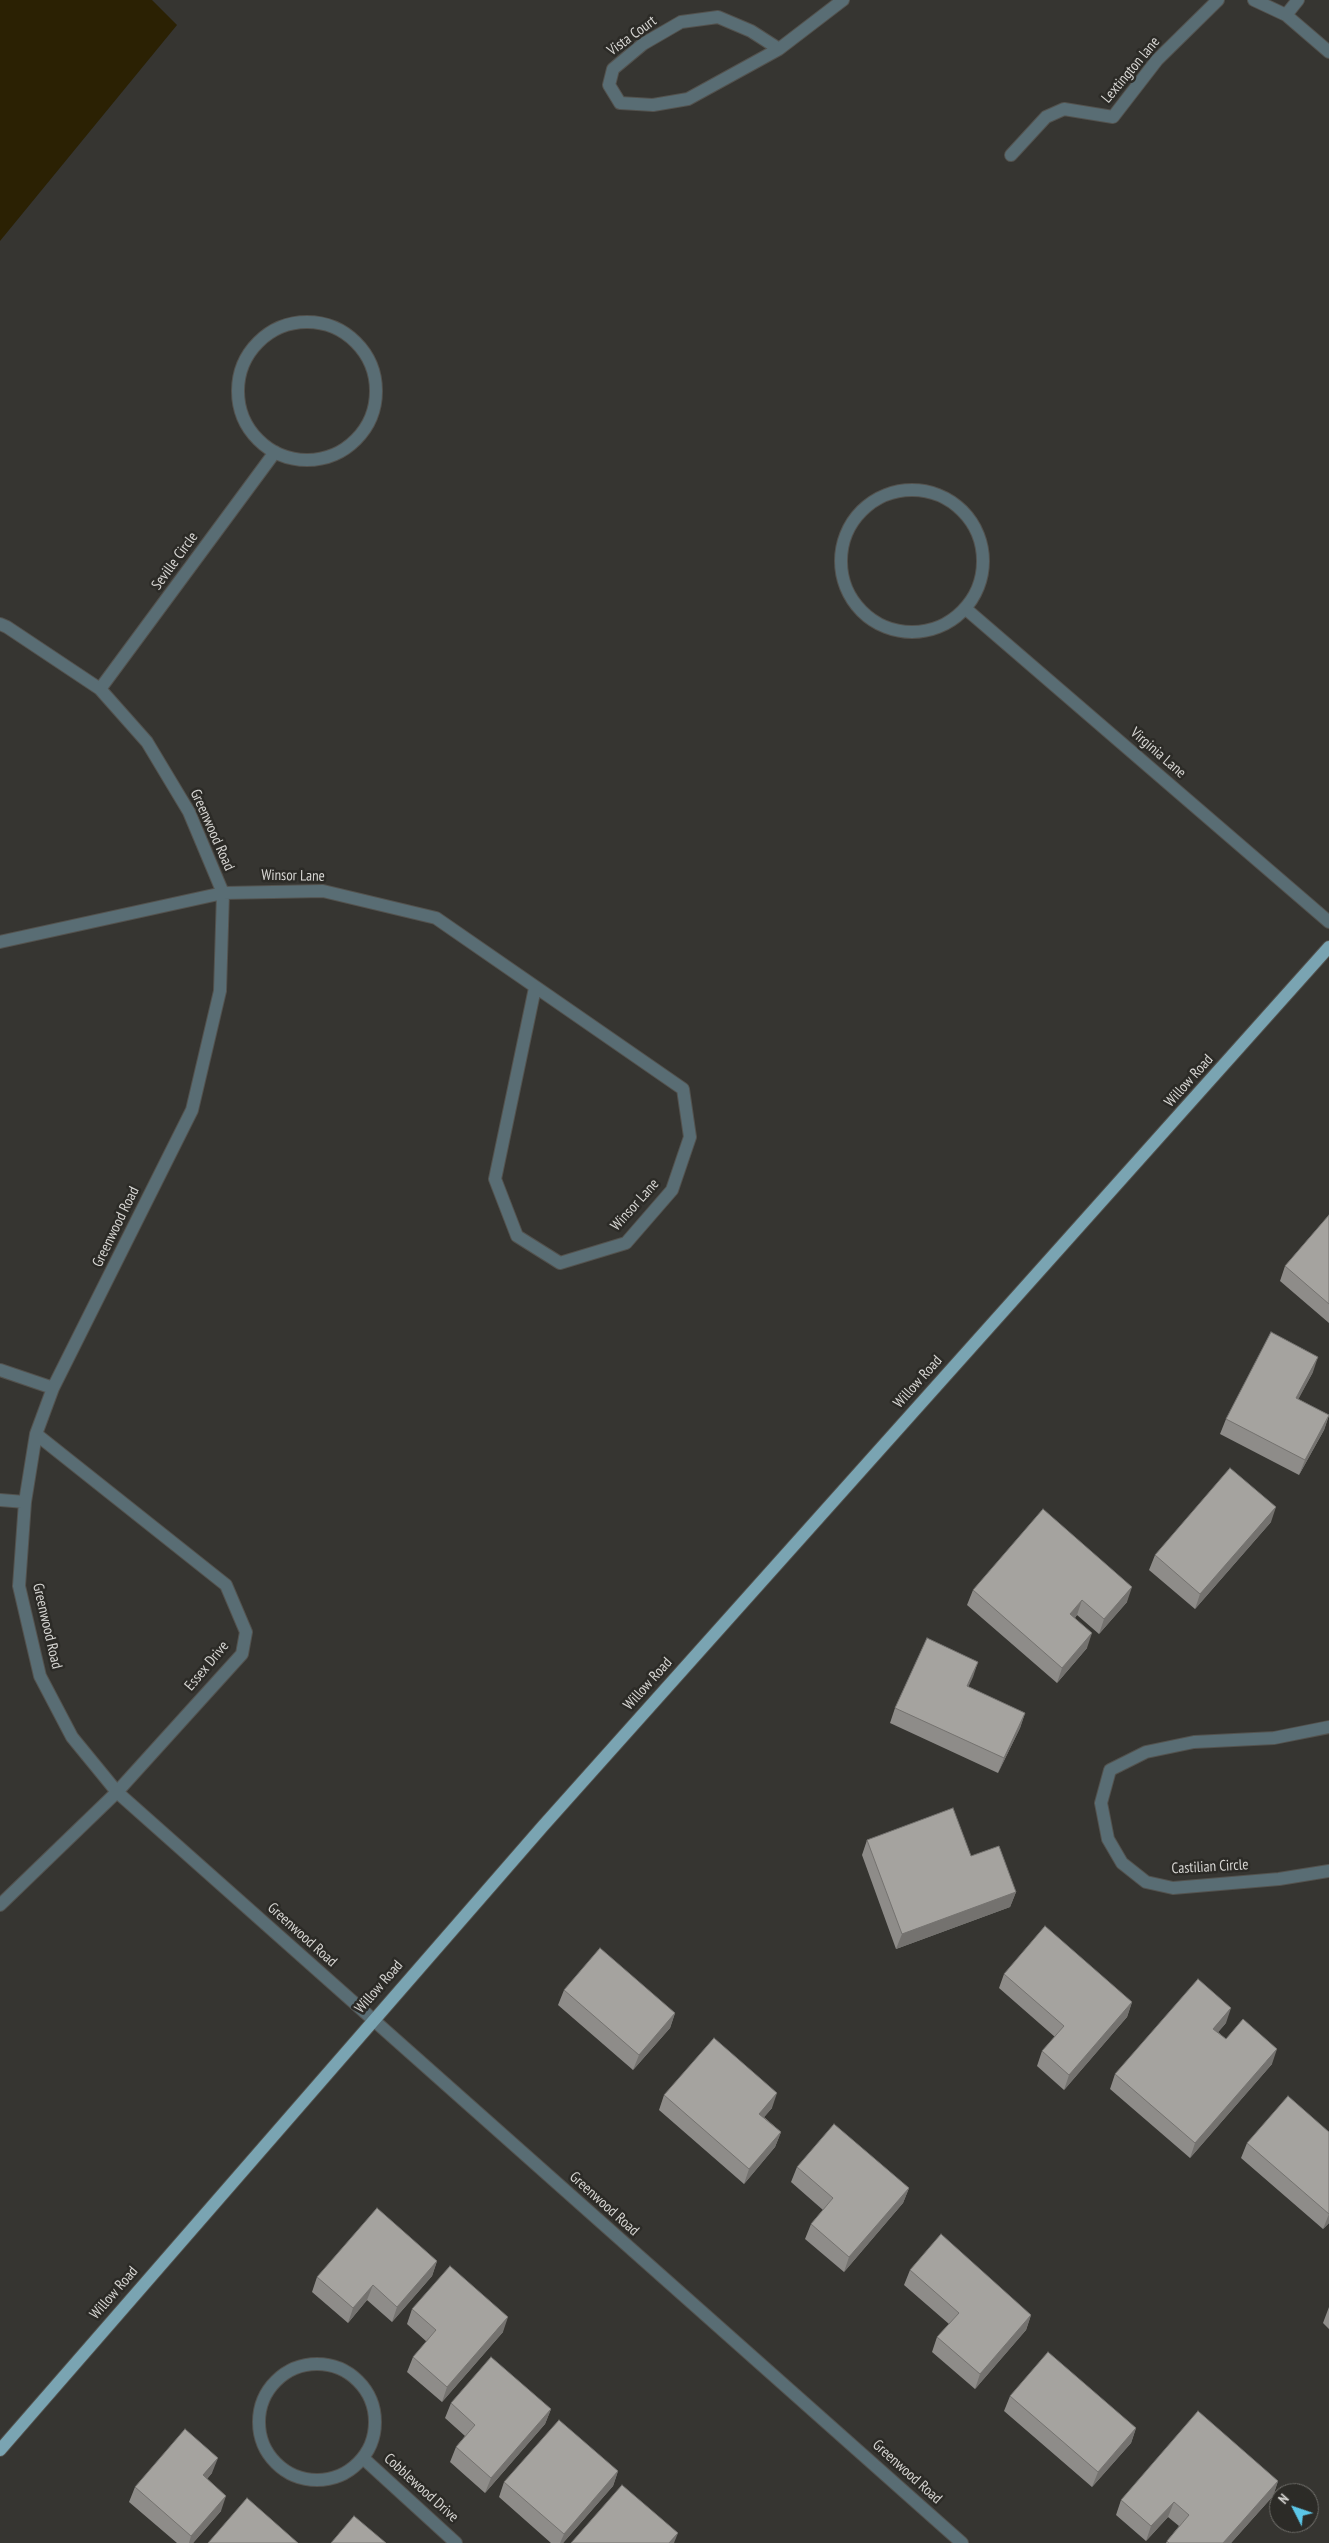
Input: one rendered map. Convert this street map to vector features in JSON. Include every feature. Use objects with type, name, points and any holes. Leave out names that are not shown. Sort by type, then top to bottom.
[{"type":"main road","name":"Willow Road","points":[[0,2450],[372,2020],[556,1811],[1329,947]]},
{"type":"street","name":"Vista Court","points":[[779,49],[751,31],[718,17],[681,22],[643,44],[613,69],[609,85],[620,103],[653,105],[688,99],[779,49],[843,0]]},
{"type":"street","name":"Lextington lane","points":[[1011,155],[1046,118],[1064,109],[1113,118],[1157,60],[1218,0]]},
{"type":"street","points":[[1254,0],[1286,15],[1329,52]]},
{"type":"street","points":[[1286,15],[1298,0]]},
{"type":"street","points":[[297,322],[319,322],[340,330],[358,344],[372,365],[376,388],[373,412],[362,433],[344,449],[322,458],[298,460],[275,452],[258,440],[245,422],[241,408],[239,380],[246,358],[265,337],[277,329],[297,322]]},
{"type":"street","name":"Seville Circle","points":[[100,688],[275,452]]},
{"type":"street","points":[[902,490],[927,490],[950,500],[969,516],[981,538],[984,562],[979,587],[966,609],[948,623],[928,632],[904,632],[883,626],[863,614],[850,596],[842,575],[841,552],[847,530],[860,512],[878,498],[902,490]]},
{"type":"street","name":"Virginia Lane","points":[[966,609],[1329,922]]},
{"type":"street","name":"Greenwood Road","points":[[0,624],[7,626],[100,688],[147,742],[189,812],[222,893],[220,991],[192,1110],[53,1388],[36,1434],[25,1502],[19,1586],[40,1676],[72,1737],[116,1792],[962,2543]]},
{"type":"street","name":"Winsor Lane","points":[[0,942],[222,893],[323,891],[436,918],[683,1089],[690,1137],[672,1190],[626,1243],[560,1263],[517,1236],[495,1179],[535,988]]},
{"type":"street","points":[[0,1370],[53,1388]]},
{"type":"street","name":"Essex Drive","points":[[0,1905],[116,1792],[242,1654],[246,1632],[226,1585],[36,1434]]},
{"type":"street","points":[[0,1500],[25,1502]]},
{"type":"street","name":"Castilian Circle","points":[[1329,1727],[1274,1738],[1194,1742],[1146,1752],[1110,1770],[1101,1802],[1108,1839],[1122,1863],[1146,1882],[1173,1888],[1279,1879],[1329,1871]]},
{"type":"street","name":"Cobblewood Drive","points":[[313,2363],[332,2365],[350,2374],[364,2386],[372,2403],[375,2422],[372,2441],[363,2458],[349,2471],[331,2479],[312,2480],[293,2476],[277,2465],[265,2449],[259,2431],[259,2412],[266,2394],[278,2378],[294,2368],[313,2363]]},
{"type":"street","name":"Cobblewood Drive","points":[[363,2458],[456,2543]]},
{"type":"shaded area","points":[[0,0],[152,0],[177,25],[0,241]]},
{"type":"building","points":[[1329,1215],[1329,1304],[1285,1266]]},
{"type":"building","points":[[1271,1332],[1318,1357],[1296,1398],[1329,1415],[1305,1460],[1226,1419]]},
{"type":"building","points":[[1230,1468],[1276,1507],[1200,1594],[1155,1555]]},
{"type":"building","points":[[1043,1509],[1132,1587],[1104,1619],[1082,1600],[1070,1614],[1092,1633],[1062,1668],[973,1590]]},
{"type":"building","points":[[927,1638],[978,1662],[967,1686],[1025,1713],[1004,1758],[895,1708]]},
{"type":"building","points":[[953,1808],[971,1856],[999,1846],[1016,1892],[902,1934],[867,1840]]},
{"type":"building","points":[[1045,1926],[1132,2002],[1069,2075],[1042,2051],[1064,2026],[1004,1974]]},
{"type":"building","points":[[600,1948],[675,2013],[639,2055],[564,1990]]},
{"type":"building","points":[[1198,1979],[1231,2008],[1213,2029],[1226,2039],[1243,2019],[1277,2049],[1195,2143],[1115,2074]]},
{"type":"building","points":[[714,2038],[777,2093],[759,2114],[781,2132],[749,2169],[664,2095]]},
{"type":"building","points":[[1288,2096],[1329,2132],[1329,2214],[1247,2143]]},
{"type":"building","points":[[834,2124],[909,2188],[849,2257],[811,2224],[833,2198],[797,2167]]},
{"type":"building","points":[[377,2208],[437,2261],[397,2307],[373,2285],[353,2308],[317,2277]]},
{"type":"building","points":[[941,2234],[1031,2315],[980,2374],[937,2337],[959,2313],[910,2270]]},
{"type":"building","points":[[450,2266],[508,2317],[447,2387],[413,2357],[436,2330],[412,2309]]},
{"type":"building","points":[[1048,2352],[1136,2428],[1098,2472],[1010,2396]]},
{"type":"building","points":[[491,2357],[551,2409],[491,2478],[456,2447],[475,2425],[451,2403]]},
{"type":"building","points":[[1198,2411],[1278,2481],[1276,2483],[1269,2483],[1269,2491],[1223,2543],[1169,2543],[1167,2541],[1189,2515],[1174,2502],[1151,2526],[1121,2500]]},
{"type":"building","points":[[559,2420],[618,2471],[564,2534],[504,2482]]},
{"type":"building","points":[[185,2429],[218,2458],[203,2475],[226,2496],[191,2536],[135,2487]]},
{"type":"building","points":[[622,2485],[678,2533],[669,2543],[571,2543]]},
{"type":"building","points":[[247,2498],[298,2543],[208,2543]]},
{"type":"building","points":[[354,2516],[386,2543],[331,2543]]}]
